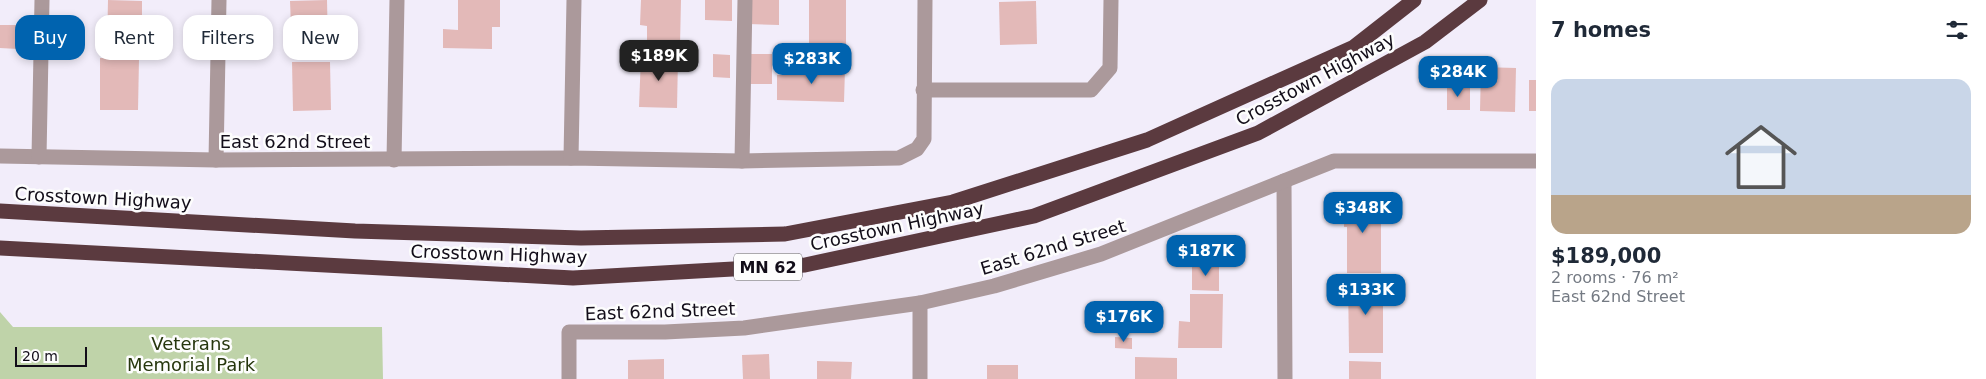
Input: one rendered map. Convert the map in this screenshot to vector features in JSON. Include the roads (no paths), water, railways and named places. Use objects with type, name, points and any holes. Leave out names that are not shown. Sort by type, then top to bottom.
[{"type":"highway","name":"Crosstown Highway","points":[[0,211],[355,231],[581,238],[786,234],[953,202],[1147,140],[1354,47],[1414,0]]},
{"type":"highway","name":"Crosstown Highway","points":[[0,248],[574,278],[805,265],[1034,216],[1258,133],[1425,42],[1480,0]]},
{"type":"street","points":[[39,157],[42,0]]},
{"type":"street","points":[[216,160],[219,0]]},
{"type":"street","points":[[394,160],[397,0]]},
{"type":"street","points":[[571,158],[574,0]]},
{"type":"street","points":[[742,161],[745,0]]},
{"type":"street","points":[[925,0],[923,90],[1092,90],[1110,68],[1111,0]]},
{"type":"street","name":"East 62nd Street","points":[[0,156],[216,160],[571,158],[742,161],[899,158],[917,149],[924,139],[923,90]]},
{"type":"street","name":"East 62nd Street","points":[[569,379],[569,332],[665,332],[744,328],[920,303],[994,286],[1101,254],[1334,161],[1536,161]]},
{"type":"street","points":[[1284,181],[1285,379]]},
{"type":"street","points":[[920,303],[920,379]]},
{"type":"park label","name":"Veterans Memorial Park","points":[[191,353]]}]
